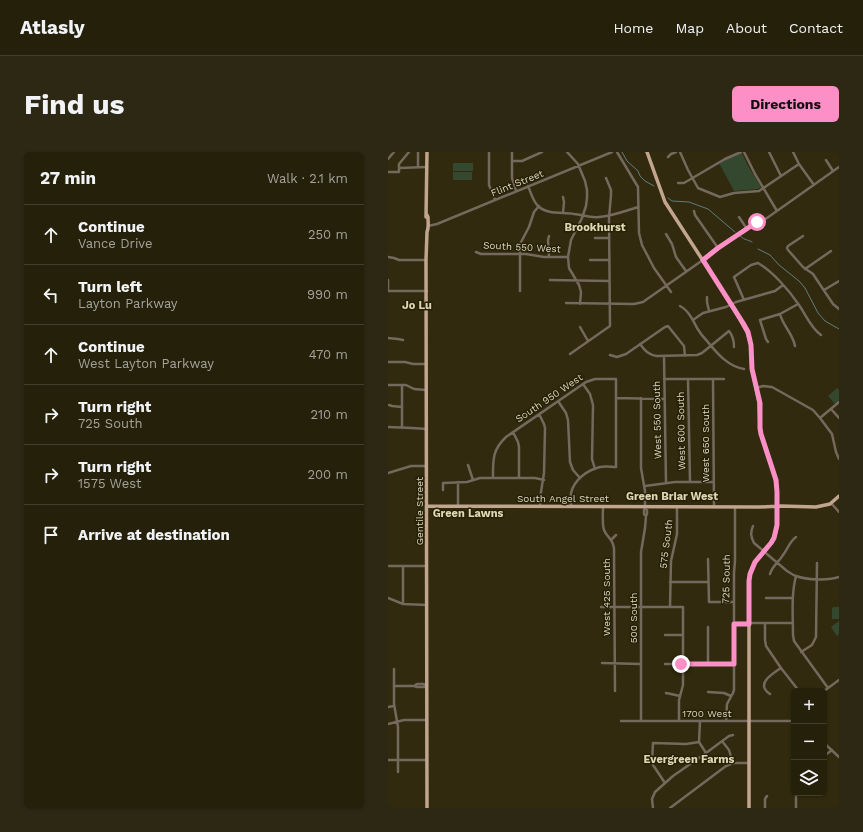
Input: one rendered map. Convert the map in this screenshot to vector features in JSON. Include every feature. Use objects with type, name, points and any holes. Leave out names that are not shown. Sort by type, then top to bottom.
[{"type":"main road","name":"Gentile Street","points":[[426,152],[427,808]]},
{"type":"main road","points":[[647,152],[665,202],[748,332],[751,345],[752,369],[760,403],[761,434],[776,480],[776,532],[771,543],[755,562],[749,581],[748,808]]},
{"type":"main road","name":"Gentile Street","points":[[426,216],[428,217],[428,226]]},
{"type":"main road","points":[[426,232],[428,226]]},
{"type":"main road","name":"South Angel Street","points":[[427,506],[603,506],[646,508],[816,507],[831,503],[839,496]]},
{"type":"street","points":[[388,159],[394,152]]},
{"type":"street","points":[[388,172],[399,172],[399,164],[409,152]]},
{"type":"street","points":[[418,152],[418,167]]},
{"type":"street","points":[[489,152],[489,185],[494,200]]},
{"type":"street","points":[[512,152],[512,178],[516,191]]},
{"type":"street","points":[[512,161],[522,161],[542,152]]},
{"type":"street","points":[[567,152],[579,166],[585,181],[587,198],[583,216],[571,240],[568,257],[569,268],[577,280],[580,288],[580,304]]},
{"type":"street","name":"Flint Street","points":[[428,226],[437,224],[612,152]]},
{"type":"street","points":[[617,152],[638,187],[640,239],[651,263],[671,292]]},
{"type":"street","points":[[668,157],[676,152]]},
{"type":"street","points":[[680,152],[686,167],[698,188],[720,197],[734,193],[756,192],[763,189],[799,164]]},
{"type":"street","points":[[678,183],[684,183],[724,159],[742,152],[777,211]]},
{"type":"street","points":[[769,152],[781,176]]},
{"type":"street","points":[[793,152],[799,164],[814,185]]},
{"type":"street","points":[[826,160],[834,171]]},
{"type":"street","points":[[399,168],[427,167]]},
{"type":"street","points":[[566,304],[634,304],[643,302],[718,248],[757,222],[767,218],[839,167]]},
{"type":"street","points":[[570,354],[610,326],[609,216],[611,190],[606,178]]},
{"type":"street","points":[[528,186],[533,198],[539,206],[549,212],[598,217],[609,216],[638,207]]},
{"type":"street","points":[[563,197],[563,213]]},
{"type":"street","points":[[521,289],[520,244],[529,227],[534,212],[539,206]]},
{"type":"street","points":[[694,211],[695,215],[718,248]]},
{"type":"street","points":[[739,217],[747,229]]},
{"type":"street","points":[[666,234],[672,244],[676,256],[686,272]]},
{"type":"street","points":[[549,236],[549,257]]},
{"type":"street","points":[[803,236],[787,248],[805,269],[816,278],[833,304],[839,309]]},
{"type":"street","points":[[596,238],[609,238]]},
{"type":"street","points":[[805,269],[831,251]]},
{"type":"street","name":"South 550 West","points":[[476,252],[481,254],[520,254],[568,257]]},
{"type":"street","points":[[388,257],[399,260],[426,260]]},
{"type":"street","points":[[590,260],[610,260]]},
{"type":"street","points":[[744,300],[734,278],[751,265],[758,263],[765,267],[782,285],[798,304],[812,326],[822,335]]},
{"type":"street","points":[[388,280],[388,291],[426,291]]},
{"type":"street","points":[[550,280],[610,281]]},
{"type":"street","points":[[824,290],[839,281]]},
{"type":"street","points":[[693,320],[703,313],[771,293],[782,285]]},
{"type":"street","points":[[706,297],[709,311]]},
{"type":"street","points":[[768,342],[760,320],[780,314],[798,304]]},
{"type":"street","points":[[680,306],[683,307],[699,331],[722,359],[739,368],[744,368]]},
{"type":"street","points":[[780,314],[795,346]]},
{"type":"street","points":[[610,355],[617,357],[621,356],[668,326],[684,346],[685,356]]},
{"type":"street","points":[[580,327],[588,341]]},
{"type":"street","points":[[640,344],[646,352],[652,356],[693,356],[711,346],[729,331],[734,342],[734,347]]},
{"type":"street","points":[[388,338],[403,340]]},
{"type":"street","name":"West 550 South","points":[[664,356],[666,483]]},
{"type":"street","points":[[388,362],[427,364]]},
{"type":"street","name":"South 950 West","points":[[494,478],[493,460],[495,451],[500,442],[583,384],[595,379],[616,379],[616,398]]},
{"type":"street","points":[[664,379],[724,379]]},
{"type":"street","name":"West 600 South","points":[[688,379],[690,482]]},
{"type":"street","name":"West 650 South","points":[[713,379],[714,507]]},
{"type":"street","points":[[583,384],[590,394],[592,405],[592,459],[595,469]]},
{"type":"street","points":[[388,385],[402,385],[409,386],[414,389],[427,390]]},
{"type":"street","points":[[402,385],[402,428]]},
{"type":"street","points":[[756,388],[763,386],[772,387],[813,410],[832,434],[839,459]]},
{"type":"street","points":[[571,506],[571,493],[575,484],[580,478],[595,469],[616,467],[616,398],[664,399]]},
{"type":"street","name":"500 South","points":[[640,398],[641,468],[647,510],[641,552],[641,721]]},
{"type":"street","points":[[558,401],[566,413],[568,420],[570,462],[573,470],[580,478]]},
{"type":"street","points":[[820,418],[839,402]]},
{"type":"street","points":[[389,405],[402,407]]},
{"type":"street","points":[[831,409],[839,418]]},
{"type":"street","points":[[539,414],[545,428],[544,480],[540,506]]},
{"type":"street","points":[[388,427],[427,429]]},
{"type":"street","points":[[513,432],[519,447],[519,478]]},
{"type":"street","points":[[468,465],[473,480]]},
{"type":"street","points":[[388,473],[411,466],[427,466]]},
{"type":"street","points":[[443,490],[443,483],[467,482],[480,478],[535,478],[544,480]]},
{"type":"street","points":[[458,482],[458,506]]},
{"type":"street","points":[[644,486],[666,483],[714,482]]},
{"type":"street","points":[[831,503],[839,512]]},
{"type":"street","name":"West 425 South","points":[[603,506],[604,528],[606,533],[612,539],[614,548],[614,691]]},
{"type":"street","name":"575 South","points":[[670,607],[671,561],[677,534],[677,507]]},
{"type":"street","name":"725 South","points":[[726,721],[727,704],[734,690],[735,507]]},
{"type":"street","points":[[753,526],[751,534],[754,543],[787,571],[796,576],[817,579],[839,577]]},
{"type":"street","points":[[612,539],[616,535]]},
{"type":"street","points":[[770,574],[771,569],[784,554],[791,540],[796,537]]},
{"type":"street","points":[[708,559],[709,602],[734,602]]},
{"type":"street","points":[[801,652],[812,645],[816,637],[817,563]]},
{"type":"street","points":[[390,566],[427,566]]},
{"type":"street","points":[[403,566],[403,604]]},
{"type":"street","points":[[796,576],[793,598],[794,641],[828,688],[839,680]]},
{"type":"street","points":[[670,582],[708,582]]},
{"type":"street","points":[[388,598],[403,604],[427,605]]},
{"type":"street","points":[[766,598],[793,598]]},
{"type":"street","points":[[601,607],[683,607],[683,685],[679,704],[679,721]]},
{"type":"street","points":[[765,623],[766,646],[797,688]]},
{"type":"street","points":[[734,624],[793,623]]},
{"type":"street","points":[[708,627],[708,664]]},
{"type":"street","points":[[666,635],[683,635]]},
{"type":"street","points":[[602,663],[640,664]]},
{"type":"street","points":[[665,664],[734,664]]},
{"type":"street","points":[[770,694],[766,692],[766,681],[769,676],[781,668]]},
{"type":"street","points":[[394,669],[394,706],[397,722],[398,772]]},
{"type":"street","points":[[394,686],[414,686],[417,684],[424,684],[426,686]]},
{"type":"street","points":[[708,692],[724,693],[731,696]]},
{"type":"street","points":[[666,693],[680,696]]},
{"type":"street","points":[[388,707],[394,706]]},
{"type":"street","points":[[388,724],[412,720],[427,720]]},
{"type":"street","name":"1700 West","points":[[621,721],[791,721]]},
{"type":"street","points":[[700,721],[699,742],[706,753]]},
{"type":"street","points":[[653,808],[652,797],[654,792],[673,776],[729,736],[733,735]]},
{"type":"street","points":[[722,741],[729,750],[733,763]]},
{"type":"street","points":[[665,783],[652,762],[653,743],[686,744],[699,742]]},
{"type":"street","points":[[827,745],[839,757]]},
{"type":"street","points":[[827,754],[832,750]]},
{"type":"street","points":[[388,760],[427,760]]},
{"type":"street","points":[[670,808],[726,766],[733,763],[749,763]]},
{"type":"street","points":[[765,808],[765,798],[767,796]]},
{"type":"street","points":[[796,796],[796,808]]},
{"type":"green space","points":[[742,153],[761,187],[758,189],[734,191],[719,163]]},
{"type":"green space","points":[[453,163],[473,163],[473,171],[453,171]]},
{"type":"green space","points":[[453,172],[472,172],[472,180],[453,180]]},
{"type":"green space","points":[[837,388],[839,390],[839,400],[835,404],[828,396]]},
{"type":"green space","points":[[839,607],[839,619],[832,619],[832,608]]},
{"type":"green space","points":[[839,621],[839,634],[837,636],[831,627]]},
{"type":"waterway","points":[[622,152],[627,161],[638,171],[640,176],[654,186]]},
{"type":"waterway","points":[[668,198],[672,201],[689,202],[708,209],[735,232]]},
{"type":"waterway","points":[[740,236],[752,242]]},
{"type":"waterway","points":[[758,249],[770,255],[779,265],[799,281],[805,288],[818,313],[825,321],[839,329]]},
{"type":"district","name":"Brookhurst","points":[[595,227]]},
{"type":"district","name":"Jo Lu","points":[[417,305]]},
{"type":"district","name":"Green Briar West","points":[[672,496]]},
{"type":"district","name":"Green Lawns","points":[[468,513]]},
{"type":"district","name":"Evergreen Farms","points":[[689,759]]},
{"type":"route","points":[[681,664],[734,664],[734,624],[749,624],[750,574],[755,562],[771,543],[776,532],[776,480],[761,434],[760,403],[752,369],[750,339],[743,323],[703,260],[757,222]]}]
